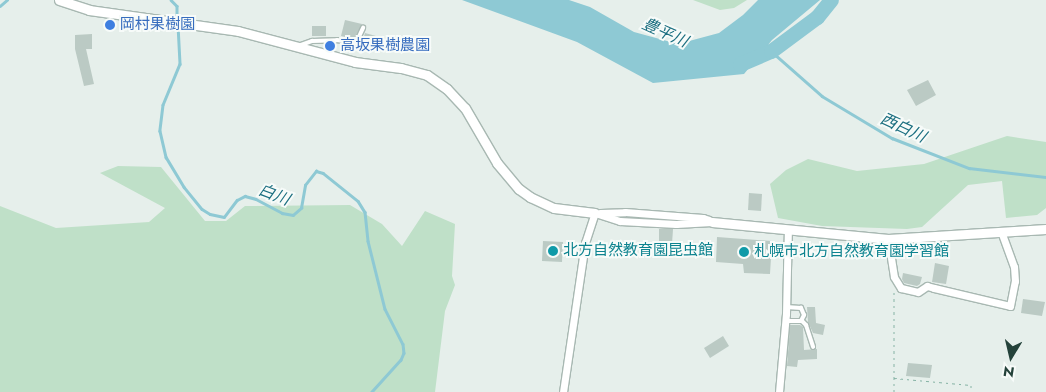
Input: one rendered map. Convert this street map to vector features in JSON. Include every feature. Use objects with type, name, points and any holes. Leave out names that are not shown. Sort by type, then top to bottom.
[{"type":"street","points":[[59,0],[89,10],[238,31],[294,48],[355,62],[401,68],[426,75],[447,89],[465,108],[497,163],[519,190],[554,208],[595,213],[620,221],[676,224],[712,222],[888,239],[1046,229]]},
{"type":"street","points":[[563,392],[585,243],[595,213]]},
{"type":"street","points":[[779,392],[786,321],[788,229]]},
{"type":"street","points":[[888,239],[894,277],[901,288],[918,292],[927,286],[1010,306],[1015,281],[1014,267],[1001,232]]},
{"type":"lane","points":[[294,48],[321,41],[337,40],[356,43],[363,28]]},
{"type":"lane","points":[[786,307],[801,308],[804,315],[802,321]]},
{"type":"lane","points":[[786,321],[802,321],[806,325],[812,347]]},
{"type":"path","points":[[894,277],[894,392]]},
{"type":"path","points":[[893,378],[971,385],[971,392]]},
{"type":"green space","points":[[693,0],[747,0],[734,8],[720,10]]},
{"type":"green space","points":[[1007,136],[1046,142],[1046,208],[1037,215],[1006,218],[1002,181],[968,185],[922,227],[907,229],[822,226],[778,218],[770,184],[786,170],[808,159],[857,171],[924,164]]},
{"type":"green space","points":[[118,166],[161,167],[205,221],[226,221],[245,206],[350,205],[382,224],[402,246],[425,211],[455,224],[452,276],[455,285],[445,311],[435,392],[0,392],[0,206],[56,228],[149,222],[165,208],[100,173]]},
{"type":"water","points":[[462,0],[569,0],[590,7],[634,32],[678,44],[719,33],[743,15],[758,0],[820,0],[772,40],[744,74],[653,83],[577,42]]},
{"type":"building","points":[[345,20],[362,24],[354,39],[341,36]]},
{"type":"building","points":[[312,26],[326,26],[326,36],[312,36]]},
{"type":"building","points":[[365,33],[376,36],[371,52],[361,48]]},
{"type":"building","points":[[92,34],[92,49],[86,49],[94,84],[84,86],[75,49],[75,35]]},
{"type":"building","points":[[928,80],[936,95],[916,106],[907,90]]},
{"type":"building","points":[[749,193],[762,194],[761,211],[748,210]]},
{"type":"building","points":[[659,229],[673,229],[672,244],[659,243]]},
{"type":"building","name":"札幌市北方自然教育園学習館","points":[[717,237],[772,241],[770,274],[744,273],[743,264],[716,262]]},
{"type":"building","name":"北方自然教育園昆虫館","points":[[543,241],[563,242],[562,262],[542,261]]},
{"type":"building","points":[[935,263],[949,266],[946,284],[932,282]]},
{"type":"building","points":[[903,273],[922,277],[920,284],[917,286],[904,283],[902,279]]},
{"type":"building","points":[[1023,299],[1045,302],[1042,316],[1021,313]]},
{"type":"building","points":[[807,307],[815,307],[816,323],[825,325],[823,335],[813,333],[808,322]]},
{"type":"building","points":[[790,325],[800,325],[803,327],[804,350],[817,349],[817,359],[798,360],[797,367],[787,366]]},
{"type":"building","points":[[723,336],[729,346],[710,358],[704,348]]},
{"type":"building","points":[[908,363],[932,365],[930,378],[906,376]]},
{"type":"waterway","points":[[0,6],[7,0]]},
{"type":"waterway","name":"白川","points":[[171,0],[177,6],[177,20]]},
{"type":"waterway","name":"豊平川","points":[[740,64],[771,51],[817,17],[831,0]]},
{"type":"waterway","name":"白川","points":[[178,25],[180,64],[163,105],[160,131],[166,157],[184,187],[202,209],[210,214],[224,217],[237,200],[245,196],[256,199],[282,213],[293,215],[301,208],[305,185],[316,171],[323,173],[358,201],[365,212],[368,241],[385,309],[403,344],[404,353],[401,360],[372,392]]},
{"type":"waterway","name":"西白川","points":[[771,51],[822,96],[892,138],[969,168],[1046,177]]},
{"type":"place","name":"岡村果樹園","points":[[110,25]]},
{"type":"place","name":"高坂果樹農園","points":[[330,46]]},
{"type":"place","name":"北方自然教育園昆虫館","points":[[553,251]]},
{"type":"place","name":"札幌市北方自然教育園学習館","points":[[744,252]]}]
